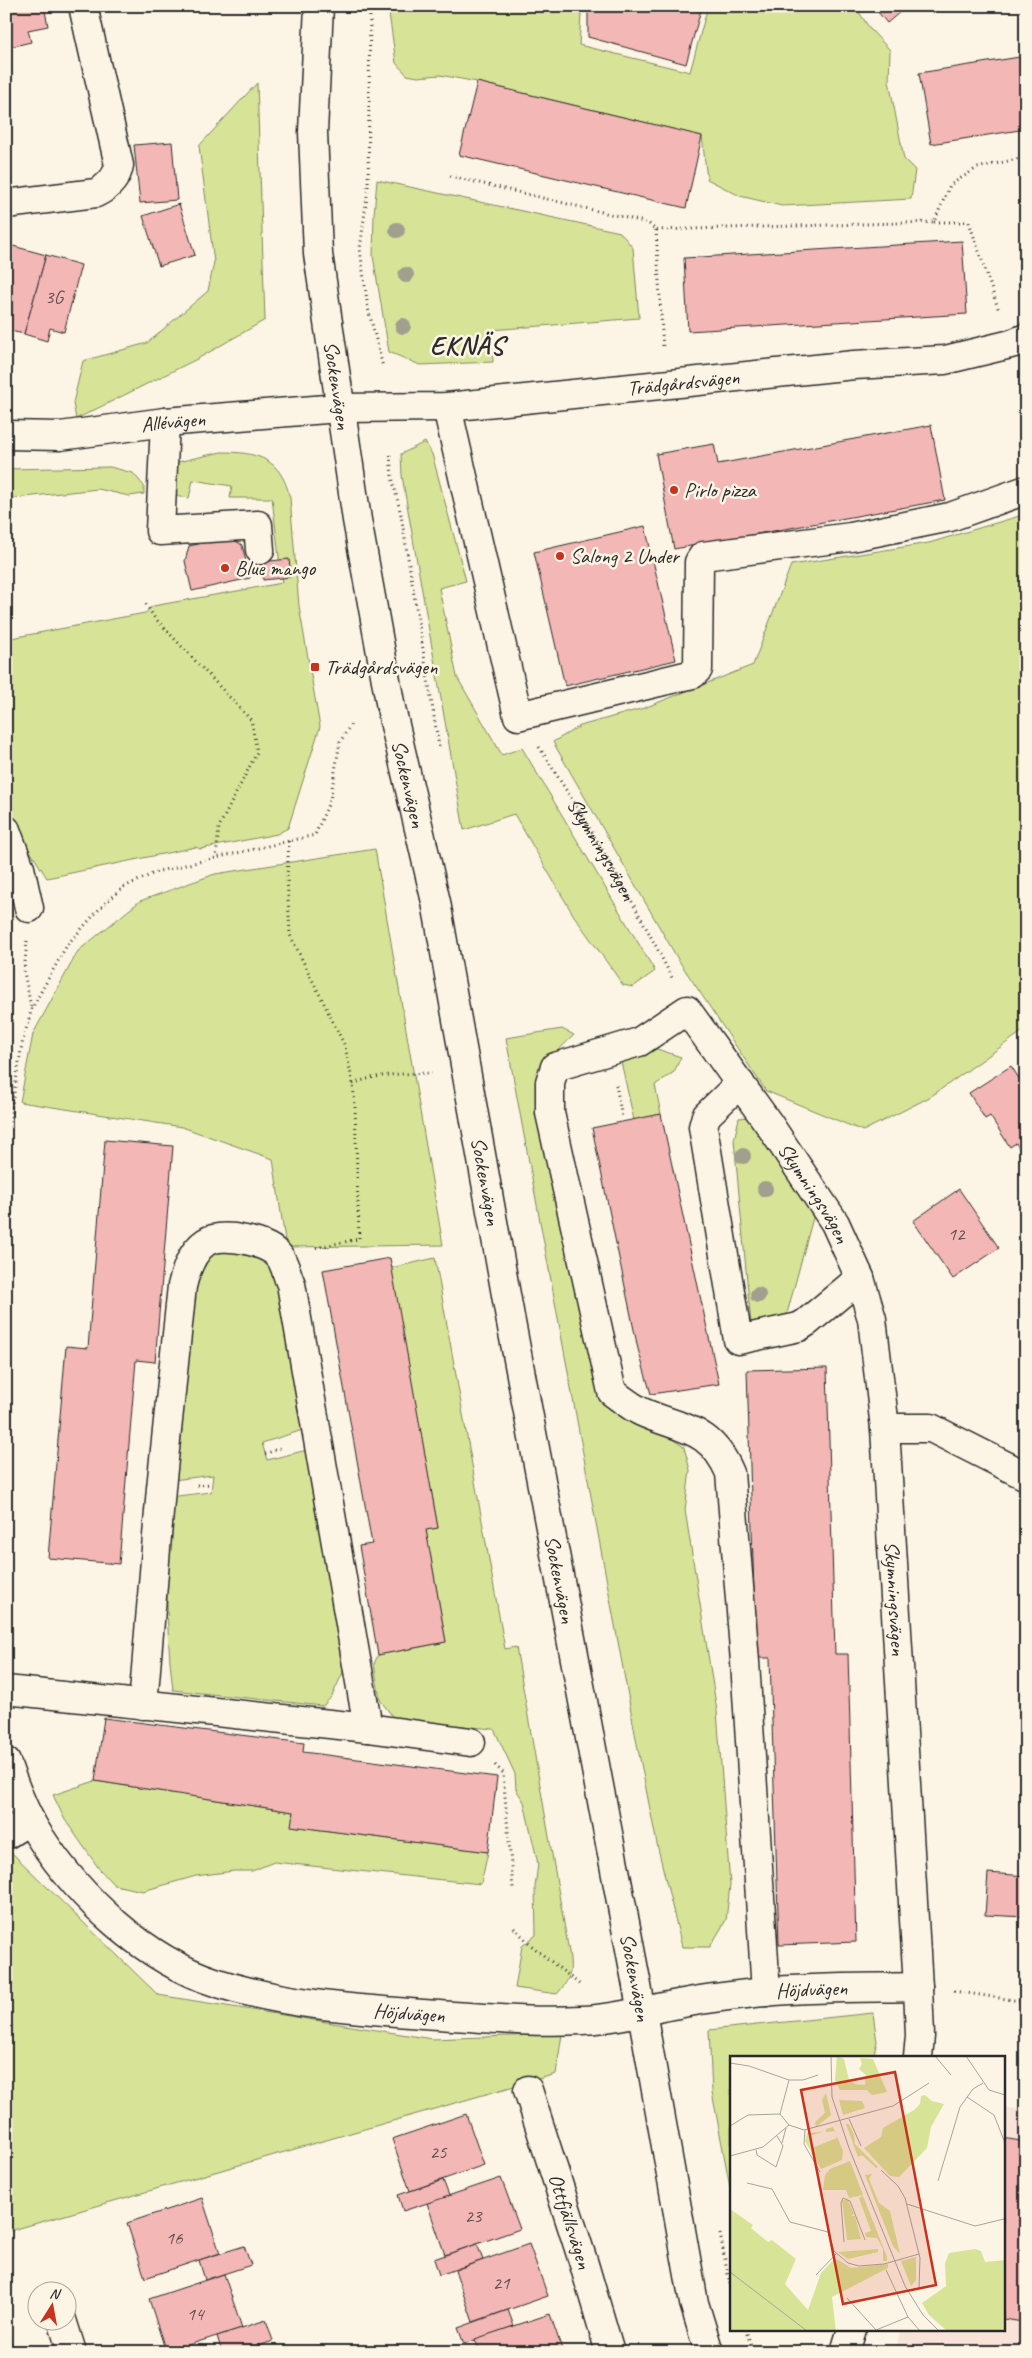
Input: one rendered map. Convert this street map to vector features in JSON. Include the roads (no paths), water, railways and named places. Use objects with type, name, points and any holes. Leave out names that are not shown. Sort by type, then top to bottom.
[{"type":"street","points":[[6,204],[96,193],[104,189],[117,174],[119,165],[83,6]]},
{"type":"street","name":"Sockenvägen","points":[[319,6],[313,132],[318,254],[339,408],[391,708],[436,902],[510,1317],[642,2012],[694,2303],[709,2352]]},
{"type":"street","name":"Trädgårdsvägen","points":[[339,408],[447,407],[844,366],[945,360],[1011,344],[1026,338]]},
{"type":"street","points":[[447,407],[518,716],[693,674],[698,669],[699,562],[703,556],[851,537],[950,518],[1026,490]]},
{"type":"street","name":"Allévägen","points":[[6,435],[60,436],[165,422],[339,408]]},
{"type":"street","points":[[165,422],[160,531],[258,525],[260,550]]},
{"type":"street","points":[[6,830],[20,868],[29,908]]},
{"type":"street","name":"Skymningsvägen","points":[[766,1992],[745,1662],[730,1473],[722,1454],[699,1434],[678,1424],[641,1411],[612,1392],[550,1113],[550,1082],[555,1067],[639,1042],[687,1010],[740,1083],[835,1223],[860,1278],[872,1319],[885,1428],[918,1987],[920,2036],[918,2056]]},
{"type":"street","points":[[740,1083],[706,1116],[703,1127],[738,1340],[799,1327],[860,1278]]},
{"type":"street","points":[[143,1705],[161,1488],[182,1286],[188,1266],[206,1242],[220,1237],[263,1244],[279,1256],[291,1284],[368,1728]]},
{"type":"street","points":[[885,1428],[931,1428],[1026,1476]]},
{"type":"street","points":[[6,1690],[368,1728],[470,1742]]},
{"type":"street","name":"Höjdvägen","points":[[6,1762],[30,1820],[61,1868],[94,1904],[134,1938],[179,1967],[212,1982],[252,1993],[298,2001],[397,2012],[522,2020],[582,2020],[642,2012],[679,2003],[766,1992],[918,1987]]},
{"type":"street","points":[[6,1835],[30,1820]]},
{"type":"street","name":"Ottfjällsvägen","points":[[528,2090],[583,2260],[610,2352]]},
{"type":"street","points":[[65,2330],[72,2352]]},
{"type":"street","points":[[845,2352],[852,2330]]},
{"type":"place","name":"Pirlo pizza","points":[[674,490]]},
{"type":"place","name":"Salong 2 Under","points":[[560,556]]},
{"type":"place","name":"Blue mango","points":[[225,568]]},
{"type":"place","name":"Trädgårdsvägen","points":[[315,667]]},
{"type":"district","name":"EKNÄS","points":[[467,345]]}]
